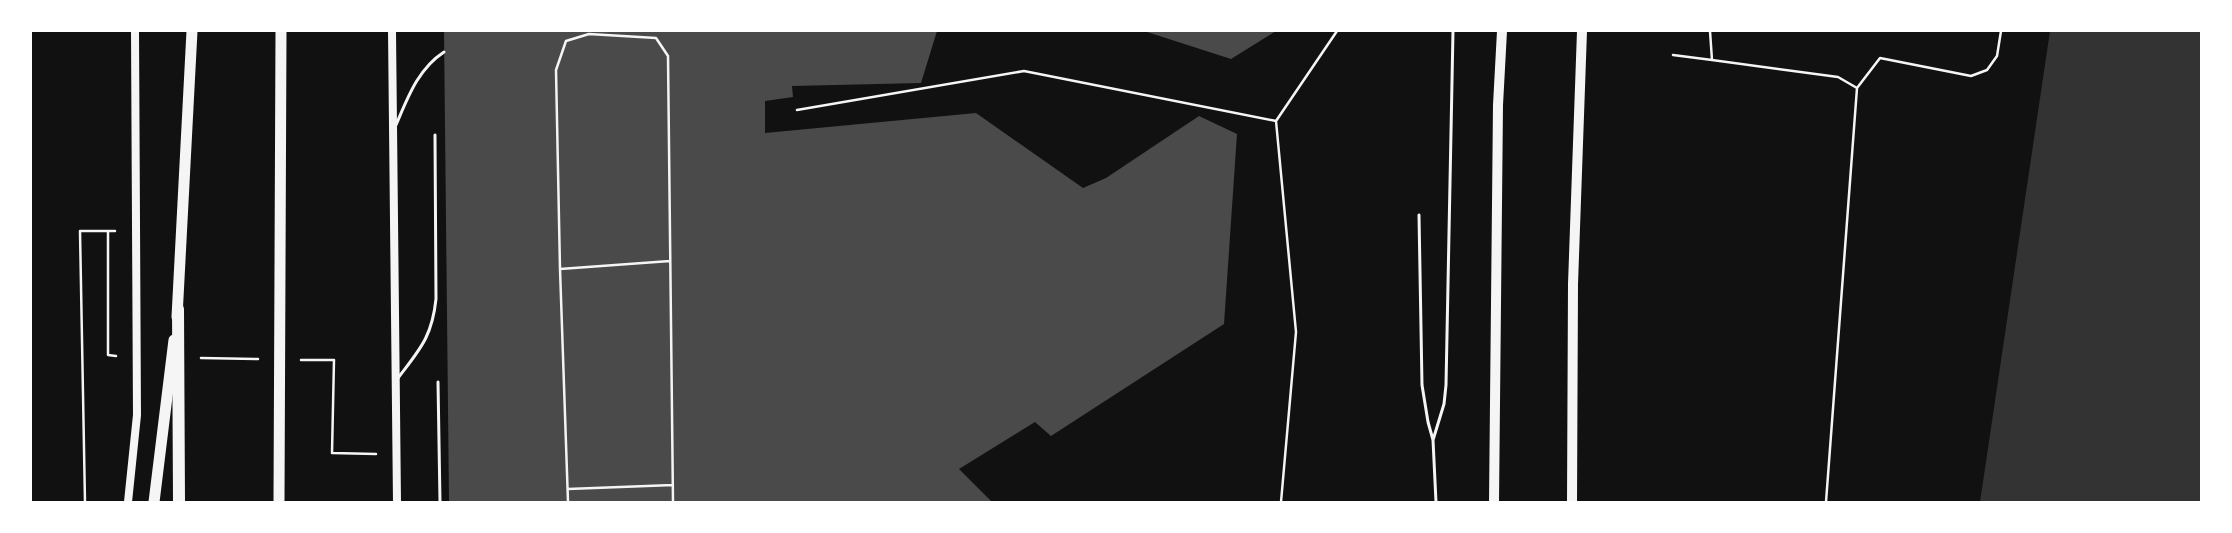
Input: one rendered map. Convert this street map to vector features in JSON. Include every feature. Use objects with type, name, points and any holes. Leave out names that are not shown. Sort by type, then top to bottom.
[{"type":"highway","points":[[179,502],[178,309],[192,31]]},
{"type":"highway","points":[[279,502],[281,31]]},
{"type":"highway","points":[[154,502],[178,309]]},
{"type":"main road","points":[[128,502],[137,416],[135,31]]},
{"type":"main road","points":[[392,31],[397,502]]},
{"type":"main road","points":[[1494,502],[1498,105],[1502,31]]},
{"type":"main road","points":[[1572,502],[1573,284],[1582,31]]},
{"type":"lane","points":[[1433,440],[1444,404],[1446,385],[1453,31]]},
{"type":"lane","points":[[394,130],[420,74],[431,61],[444,52]]},
{"type":"lane","points":[[396,382],[423,345],[434,320],[436,299],[435,135]]},
{"type":"lane","points":[[1419,214],[1422,384],[1428,422],[1433,440],[1436,502]]},
{"type":"lane","points":[[438,382],[440,502]]},
{"type":"path","points":[[1281,502],[1296,332],[1276,121],[1337,31]]},
{"type":"path","points":[[1710,31],[1712,60]]},
{"type":"path","points":[[1826,502],[1857,88],[1880,58],[1971,76],[1988,70],[1997,56],[2001,31]]},
{"type":"path","points":[[568,502],[560,269],[556,70],[566,41],[589,34],[656,38],[668,56],[673,502]]},
{"type":"path","points":[[1673,55],[1838,77],[1857,88]]},
{"type":"path","points":[[797,110],[1024,71],[1276,121]]},
{"type":"path","points":[[85,502],[80,231],[108,231],[108,355]]},
{"type":"path","points":[[560,269],[670,261]]},
{"type":"path","points":[[198,358],[261,359]]},
{"type":"path","points":[[300,360],[334,360],[332,453],[396,455]]},
{"type":"path","points":[[568,489],[673,485]]},
{"type":"shaded area","points":[[2050,31],[2201,31],[2201,502],[1980,502]]},
{"type":"building","points":[[444,31],[937,31],[921,83],[792,86],[793,97],[765,101],[765,133],[976,113],[1083,188],[1106,178],[1199,116],[1237,134],[1224,324],[1051,436],[1035,422],[959,469],[992,502],[449,502]]},
{"type":"building","points":[[1144,31],[1276,31],[1231,59]]}]
